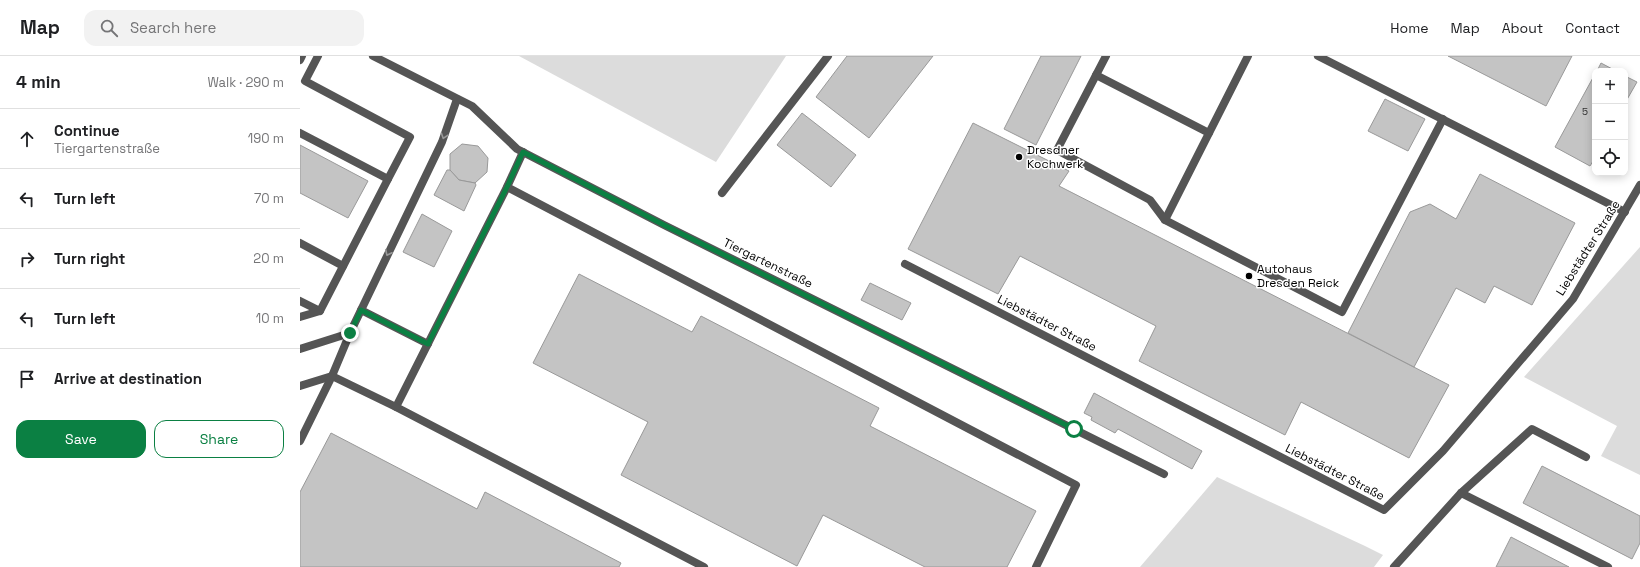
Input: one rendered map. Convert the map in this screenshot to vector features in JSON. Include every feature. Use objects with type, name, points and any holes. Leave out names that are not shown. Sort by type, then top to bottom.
[{"type":"lane","points":[[300,60],[302,56]]},
{"type":"lane","points":[[300,317],[320,311],[410,137],[302,80],[318,56]]},
{"type":"lane","name":"Tiergartenstraße","points":[[373,56],[472,106],[490,125],[517,149],[664,225],[1164,474]]},
{"type":"lane","points":[[722,193],[828,56]]},
{"type":"lane","points":[[1106,56],[1057,150],[1150,200],[1165,220],[1342,312],[1443,119]]},
{"type":"lane","points":[[1165,220],[1248,56]]},
{"type":"lane","points":[[1318,56],[1625,212]]},
{"type":"lane","points":[[1096,75],[1209,133]]},
{"type":"lane","points":[[300,439],[332,376],[350,333],[442,142],[457,99]]},
{"type":"lane","points":[[300,133],[388,179]]},
{"type":"lane","points":[[396,407],[507,187],[523,152]]},
{"type":"lane","name":"Liebstädter Straße","points":[[905,264],[1384,510],[1443,451],[1573,299],[1640,185]]},
{"type":"lane","points":[[507,187],[1076,485],[1036,567]]},
{"type":"lane","points":[[300,243],[343,266]]},
{"type":"lane","points":[[300,301],[320,311]]},
{"type":"lane","points":[[361,310],[428,344]]},
{"type":"lane","points":[[300,349],[350,333]]},
{"type":"lane","points":[[300,386],[332,376],[396,407],[704,567]]},
{"type":"lane","points":[[1394,567],[1460,493],[1532,429],[1586,457]]},
{"type":"lane","points":[[1460,493],[1608,567]]},
{"type":"shaded area","points":[[519,56],[786,56],[716,162]]},
{"type":"shaded area","points":[[1640,247],[1640,475],[1601,456],[1617,426],[1524,377]]},
{"type":"shaded area","points":[[1217,477],[1383,555],[1374,567],[1140,567]]},
{"type":"building","points":[[847,56],[933,56],[869,138],[816,97]]},
{"type":"building","points":[[1041,56],[1081,56],[1036,145],[1004,129]]},
{"type":"building","points":[[1448,56],[1572,56],[1546,106]]},
{"type":"building","points":[[1601,63],[1610,68],[1598,68]]},
{"type":"building","points":[[1628,78],[1637,82],[1628,98]]},
{"type":"building","points":[[1592,79],[1592,163],[1590,166],[1555,147]]},
{"type":"building","points":[[1385,99],[1425,119],[1408,151],[1368,131]]},
{"type":"building","points":[[802,113],[856,155],[831,187],[777,145]]},
{"type":"building","points":[[973,123],[1069,171],[1059,186],[1449,385],[1409,458],[1301,402],[1285,435],[1139,361],[1156,326],[1020,256],[998,294],[908,249]]},
{"type":"building","points":[[462,144],[478,146],[488,158],[487,172],[475,183],[459,180],[450,170],[450,154]]},
{"type":"building","points":[[300,145],[368,181],[348,218],[300,193]]},
{"type":"building","points":[[447,170],[450,170],[459,180],[475,183],[476,185],[464,211],[434,195]]},
{"type":"building","points":[[1480,174],[1575,223],[1532,305],[1494,286],[1485,303],[1456,288],[1414,367],[1348,333],[1410,212],[1430,204],[1456,219]]},
{"type":"building","points":[[422,214],[452,231],[434,267],[403,252]]},
{"type":"building","points":[[579,274],[692,332],[701,316],[879,408],[870,426],[1036,511],[1007,567],[925,567],[823,515],[797,566],[621,475],[648,422],[533,363]]},
{"type":"building","points":[[870,283],[911,303],[902,320],[861,300]]},
{"type":"building","points":[[1094,393],[1202,451],[1192,469],[1118,429],[1115,433],[1091,420],[1092,417],[1084,413]]},
{"type":"building","points":[[331,433],[477,509],[485,492],[621,563],[619,567],[300,567],[300,492]]},
{"type":"building","points":[[1542,466],[1640,516],[1640,543],[1632,559],[1523,503]]},
{"type":"building","points":[[1511,537],[1569,567],[1496,567]]},
{"type":"place","name":"Dresdner Kochwerk","points":[[1019,157]]},
{"type":"place","name":"Autohaus Dresden Reick","points":[[1249,276]]},
{"type":"route","points":[[350,333],[361,310],[428,344],[523,152],[664,225],[1074,429]]}]
